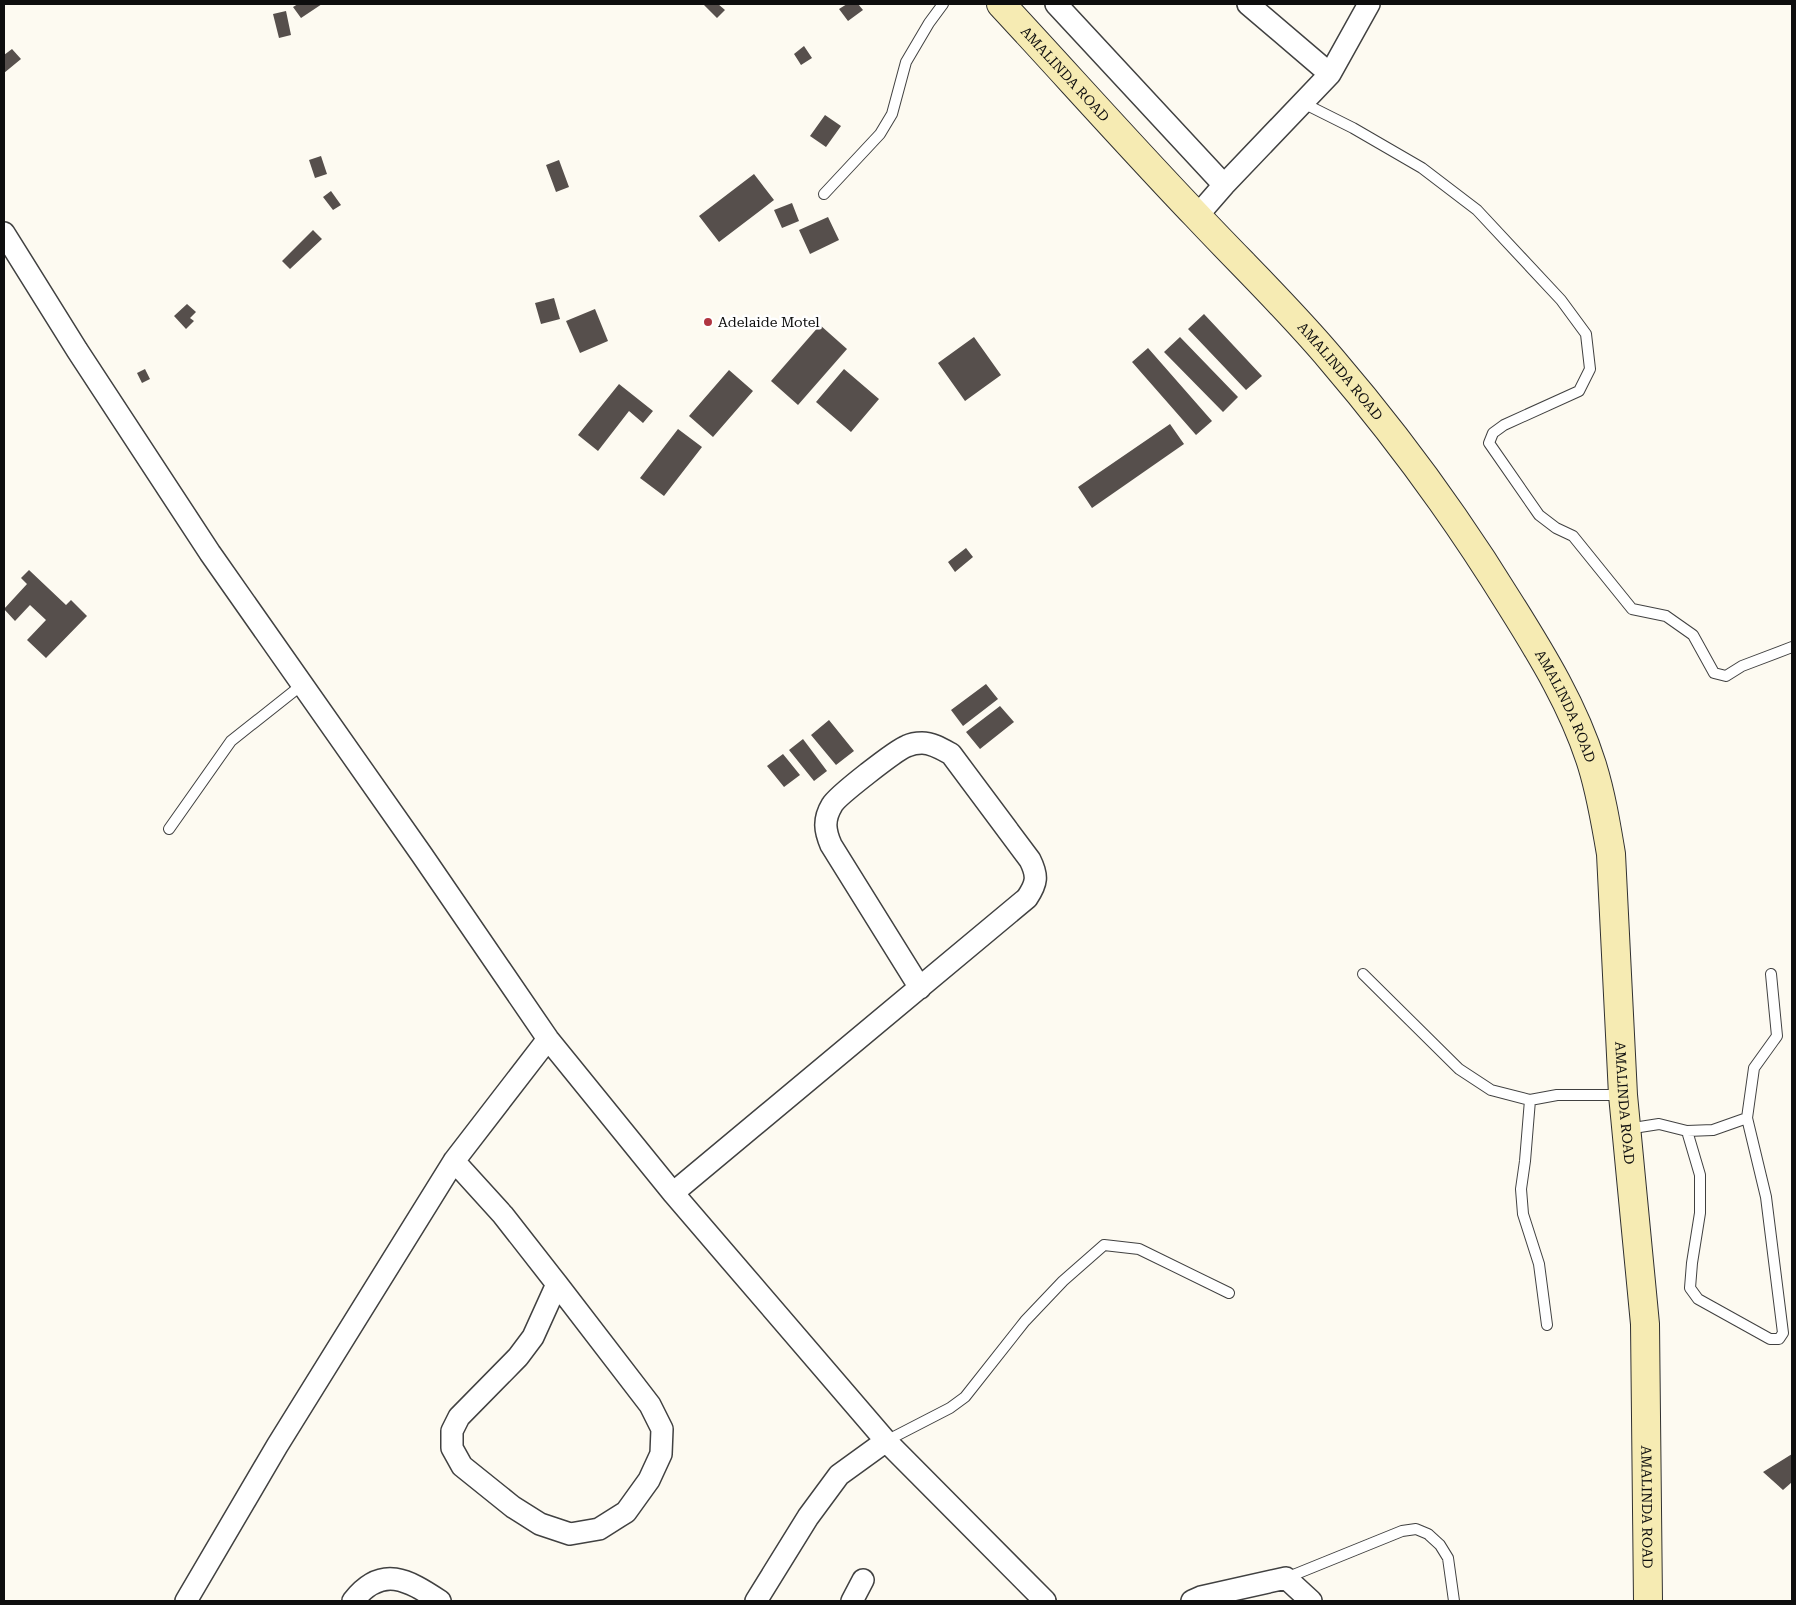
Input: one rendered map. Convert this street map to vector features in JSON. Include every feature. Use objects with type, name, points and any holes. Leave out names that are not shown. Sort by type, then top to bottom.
[{"type":"street","name":"AMALINDA ROAD","points":[[1001,4],[1197,216],[1270,291],[1331,358],[1383,421],[1483,559],[1550,670],[1574,718],[1592,765],[1605,818],[1611,854],[1623,1095],[1645,1324],[1648,1601]]},
{"type":"street","points":[[1056,4],[1224,185]]},
{"type":"street","points":[[1248,4],[1330,74]]},
{"type":"street","points":[[1197,216],[1330,74],[1369,4]]},
{"type":"street","points":[[4,233],[77,350],[210,553],[303,684],[548,1039],[673,1193],[886,1441],[1045,1601]]},
{"type":"street","points":[[673,1193],[920,988],[1026,898],[1034,887],[1036,872],[1030,860],[951,754],[938,747],[922,743],[907,746],[889,757],[832,804],[826,819],[825,832],[831,845],[920,988]]},
{"type":"street","points":[[186,1601],[277,1446],[454,1161],[548,1039]]},
{"type":"street","points":[[454,1161],[503,1215],[650,1404],[662,1429],[662,1454],[649,1480],[626,1512],[599,1529],[570,1534],[540,1524],[513,1507],[462,1466],[452,1448],[452,1430],[459,1417],[518,1357],[533,1336],[556,1284]]},
{"type":"street","points":[[756,1601],[808,1517],[839,1475],[886,1441]]},
{"type":"street","points":[[353,1601],[360,1592],[372,1583],[388,1578],[401,1579],[440,1601]]},
{"type":"street","points":[[1192,1601],[1201,1597],[1286,1578],[1311,1601]]},
{"type":"street","points":[[852,1601],[863,1580]]},
{"type":"lane","points":[[824,194],[880,134],[892,114],[906,62],[928,23],[943,4]]},
{"type":"lane","points":[[1303,103],[1354,128],[1422,168],[1477,210],[1561,300],[1586,334],[1590,369],[1579,391],[1504,424],[1493,433],[1488,443],[1539,515],[1556,528],[1574,536],[1632,609],[1666,616],[1693,635],[1714,673],[1726,676],[1742,666],[1792,647]]},
{"type":"lane","points":[[168,829],[232,740],[303,684]]},
{"type":"lane","points":[[1363,974],[1458,1069],[1491,1090],[1530,1100],[1556,1095],[1623,1095]]},
{"type":"lane","points":[[1687,1131],[1700,1175],[1700,1213],[1690,1288],[1698,1299],[1770,1339],[1779,1339],[1783,1333],[1766,1197],[1747,1118],[1754,1068],[1777,1036],[1771,974]]},
{"type":"lane","points":[[1530,1100],[1521,1189],[1523,1214],[1539,1264],[1547,1325]]},
{"type":"lane","points":[[1626,1129],[1659,1124],[1687,1131],[1713,1130],[1747,1118]]},
{"type":"lane","points":[[886,1441],[950,1408],[965,1397],[1025,1321],[1063,1281],[1104,1245],[1139,1249],[1229,1293]]},
{"type":"lane","points":[[1286,1578],[1402,1531],[1416,1529],[1428,1534],[1440,1545],[1448,1558],[1454,1601]]},
{"type":"building","points":[[298,4],[322,4],[301,18],[293,7]]},
{"type":"building","points":[[705,4],[718,4],[725,10],[717,18]]},
{"type":"building","points":[[847,4],[858,4],[863,10],[848,21],[839,9]]},
{"type":"building","points":[[286,11],[291,35],[279,38],[273,14]]},
{"type":"building","points":[[804,46],[812,58],[801,65],[794,54]]},
{"type":"building","points":[[12,49],[21,59],[4,73],[4,55]]},
{"type":"building","points":[[825,115],[841,126],[826,147],[810,136]]},
{"type":"building","points":[[321,156],[327,174],[315,178],[309,160]]},
{"type":"building","points":[[559,160],[569,187],[556,192],[546,165]]},
{"type":"building","points":[[754,174],[774,200],[719,242],[699,216]]},
{"type":"building","points":[[331,191],[341,205],[333,210],[323,197]]},
{"type":"building","points":[[792,203],[799,221],[782,228],[774,210]]},
{"type":"building","points":[[828,217],[839,240],[810,254],[799,230]]},
{"type":"building","points":[[313,230],[322,239],[290,269],[282,261]]},
{"type":"building","points":[[554,298],[560,319],[541,324],[535,303]]},
{"type":"building","points":[[187,304],[196,312],[190,318],[194,321],[186,329],[174,316]]},
{"type":"building","points":[[595,309],[608,341],[580,353],[566,321]]},
{"type":"building","points":[[1204,314],[1262,376],[1246,390],[1188,329]]},
{"type":"building","points":[[820,325],[847,349],[798,405],[771,381]]},
{"type":"building","points":[[974,337],[1001,375],[965,401],[938,363]]},
{"type":"building","points":[[1180,337],[1238,397],[1223,412],[1164,352]]},
{"type":"building","points":[[1148,348],[1212,421],[1196,435],[1132,362]]},
{"type":"building","points":[[145,369],[150,379],[142,383],[137,373]]},
{"type":"building","points":[[844,369],[879,399],[851,432],[816,402]]},
{"type":"building","points":[[729,370],[753,391],[713,437],[689,416]]},
{"type":"building","points":[[619,384],[653,411],[643,423],[629,411],[598,451],[578,435]]},
{"type":"building","points":[[1170,424],[1184,444],[1092,508],[1078,487]]},
{"type":"building","points":[[678,429],[702,447],[664,496],[640,478]]},
{"type":"building","points":[[966,548],[973,557],[955,572],[948,562]]},
{"type":"building","points":[[29,570],[66,605],[71,600],[87,616],[46,658],[27,640],[46,620],[30,605],[15,621],[4,609],[27,584],[21,578]]},
{"type":"building","points":[[986,684],[998,699],[963,726],[951,710]]},
{"type":"building","points":[[1000,706],[1014,722],[980,749],[966,732]]},
{"type":"building","points":[[829,720],[854,751],[836,765],[811,735]]},
{"type":"building","points":[[803,739],[827,771],[814,781],[789,750]]},
{"type":"building","points":[[783,754],[800,775],[784,787],[767,766]]},
{"type":"building","points":[[1792,1454],[1792,1482],[1783,1490],[1763,1472]]},
{"type":"place","name":"Adelaide Motel","points":[[708,322]]}]
